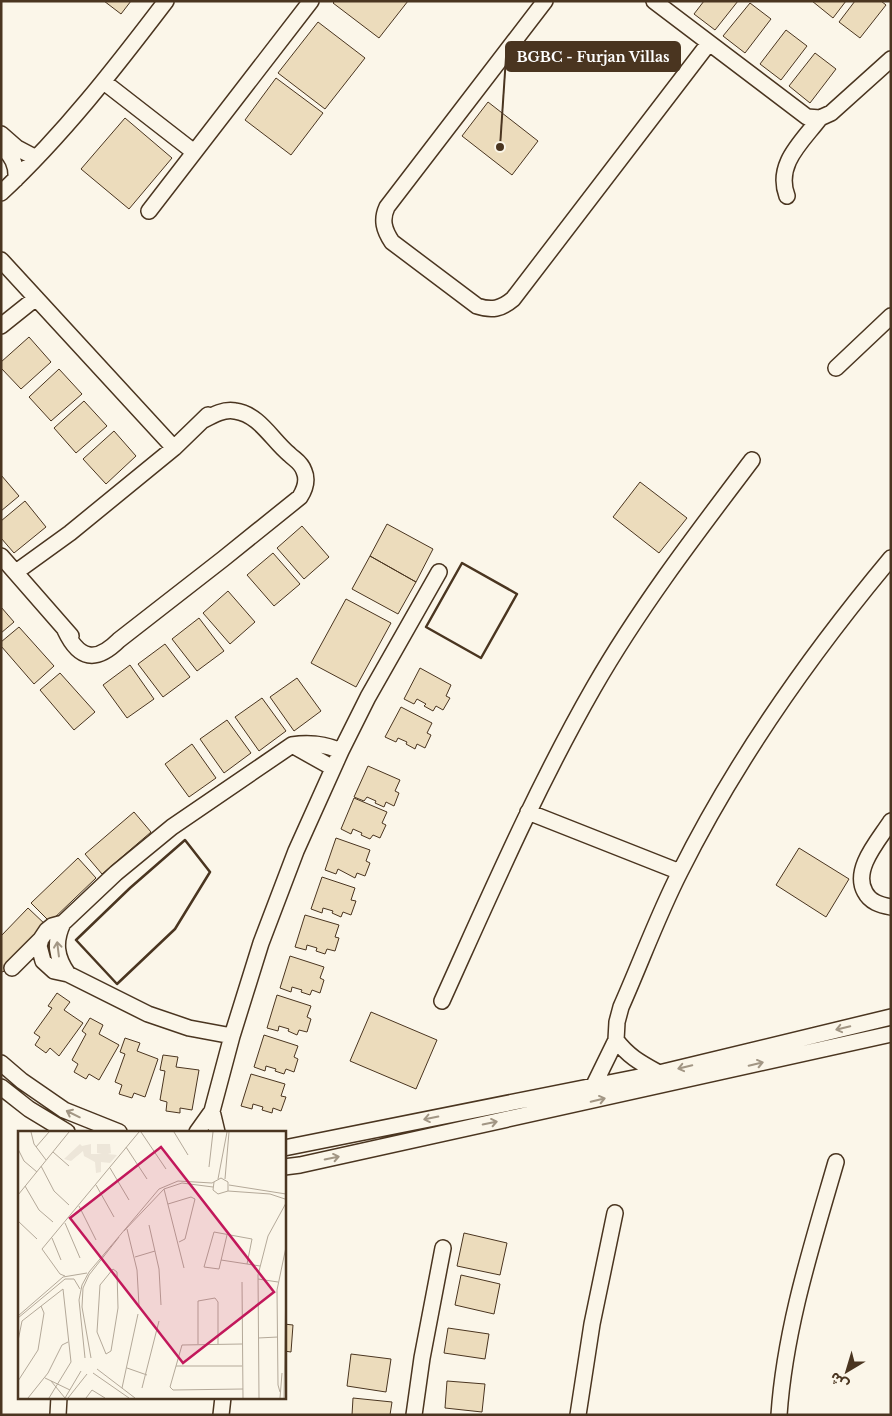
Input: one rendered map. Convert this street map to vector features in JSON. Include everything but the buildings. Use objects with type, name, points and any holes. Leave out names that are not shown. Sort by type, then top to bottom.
[{"type":"street","points":[[1,193],[36,158],[104,82],[166,1]]},
{"type":"street","points":[[149,211],[311,1]]},
{"type":"street","points":[[545,1],[387,207],[384,215],[383,224],[386,234],[392,242],[477,306],[487,309],[496,309],[506,305],[513,299],[709,43]]},
{"type":"street","points":[[654,1],[802,114],[807,117],[820,118]]},
{"type":"street","points":[[788,196],[784,187],[783,177],[789,159],[820,118],[830,113],[891,59]]},
{"type":"street","points":[[104,82],[194,152]]},
{"type":"street","points":[[1,134],[17,148],[36,158]]},
{"type":"street","points":[[1,146],[15,163],[16,179]]},
{"type":"street","points":[[1,260],[174,448]]},
{"type":"street","points":[[1,326],[36,298]]},
{"type":"street","points":[[836,368],[891,316]]},
{"type":"street","points":[[1,556],[65,630],[81,643],[94,647],[106,645],[119,640],[280,512],[295,488],[296,474],[290,455],[260,424],[243,413],[230,410],[218,413],[202,421],[174,448],[70,533],[16,572]]},
{"type":"street","points":[[442,1001],[528,812],[561,746],[595,686],[631,627],[670,569],[752,460]]},
{"type":"street","points":[[593,1087],[616,1040],[617,1022],[621,1007],[680,872],[729,782],[766,723],[811,658],[891,558]]},
{"type":"street","points":[[198,1131],[212,1111],[232,1036],[262,943],[296,851],[333,768],[368,697],[439,572]]},
{"type":"street","points":[[68,974],[62,965],[57,949],[58,933],[62,923],[116,873],[172,827],[292,745],[304,743],[320,744],[341,751]]},
{"type":"street","points":[[292,745],[333,768]]},
{"type":"street","points":[[528,812],[680,872]]},
{"type":"street","points":[[891,821],[862,866],[861,876],[862,886],[866,894],[881,906],[891,907]]},
{"type":"street","points":[[12,968],[41,939],[47,930],[52,926],[62,923]]},
{"type":"street","points":[[41,939],[40,954],[47,967],[61,974],[68,974],[148,1014],[189,1028],[232,1036]]},
{"type":"street","points":[[285,1148],[659,1073],[891,1017]]},
{"type":"street","points":[[285,1167],[531,1115],[891,1034]]},
{"type":"street","points":[[616,1040],[624,1051],[634,1059],[659,1073]]},
{"type":"street","points":[[1,1063],[22,1081],[64,1110],[116,1131]]},
{"type":"street","points":[[1,1087],[30,1110],[65,1131]]},
{"type":"street","points":[[212,1111],[217,1131]]},
{"type":"street","points":[[779,1415],[792,1319],[836,1162]]},
{"type":"street","points":[[578,1415],[592,1324],[615,1212]]},
{"type":"street","points":[[414,1415],[422,1358],[443,1248]]},
{"type":"street","points":[[58,1415],[59,1398]]},
{"type":"street","points":[[221,1415],[223,1398]]},
{"type":"wall","points":[[462,563],[517,594],[481,658],[426,627],[462,563]]},
{"type":"wall","points":[[185,840],[210,872],[175,929],[117,984],[76,940],[130,888],[185,840]]},
{"type":"place","name":"BGBC - Furjan Villas","points":[[500,147]]}]
